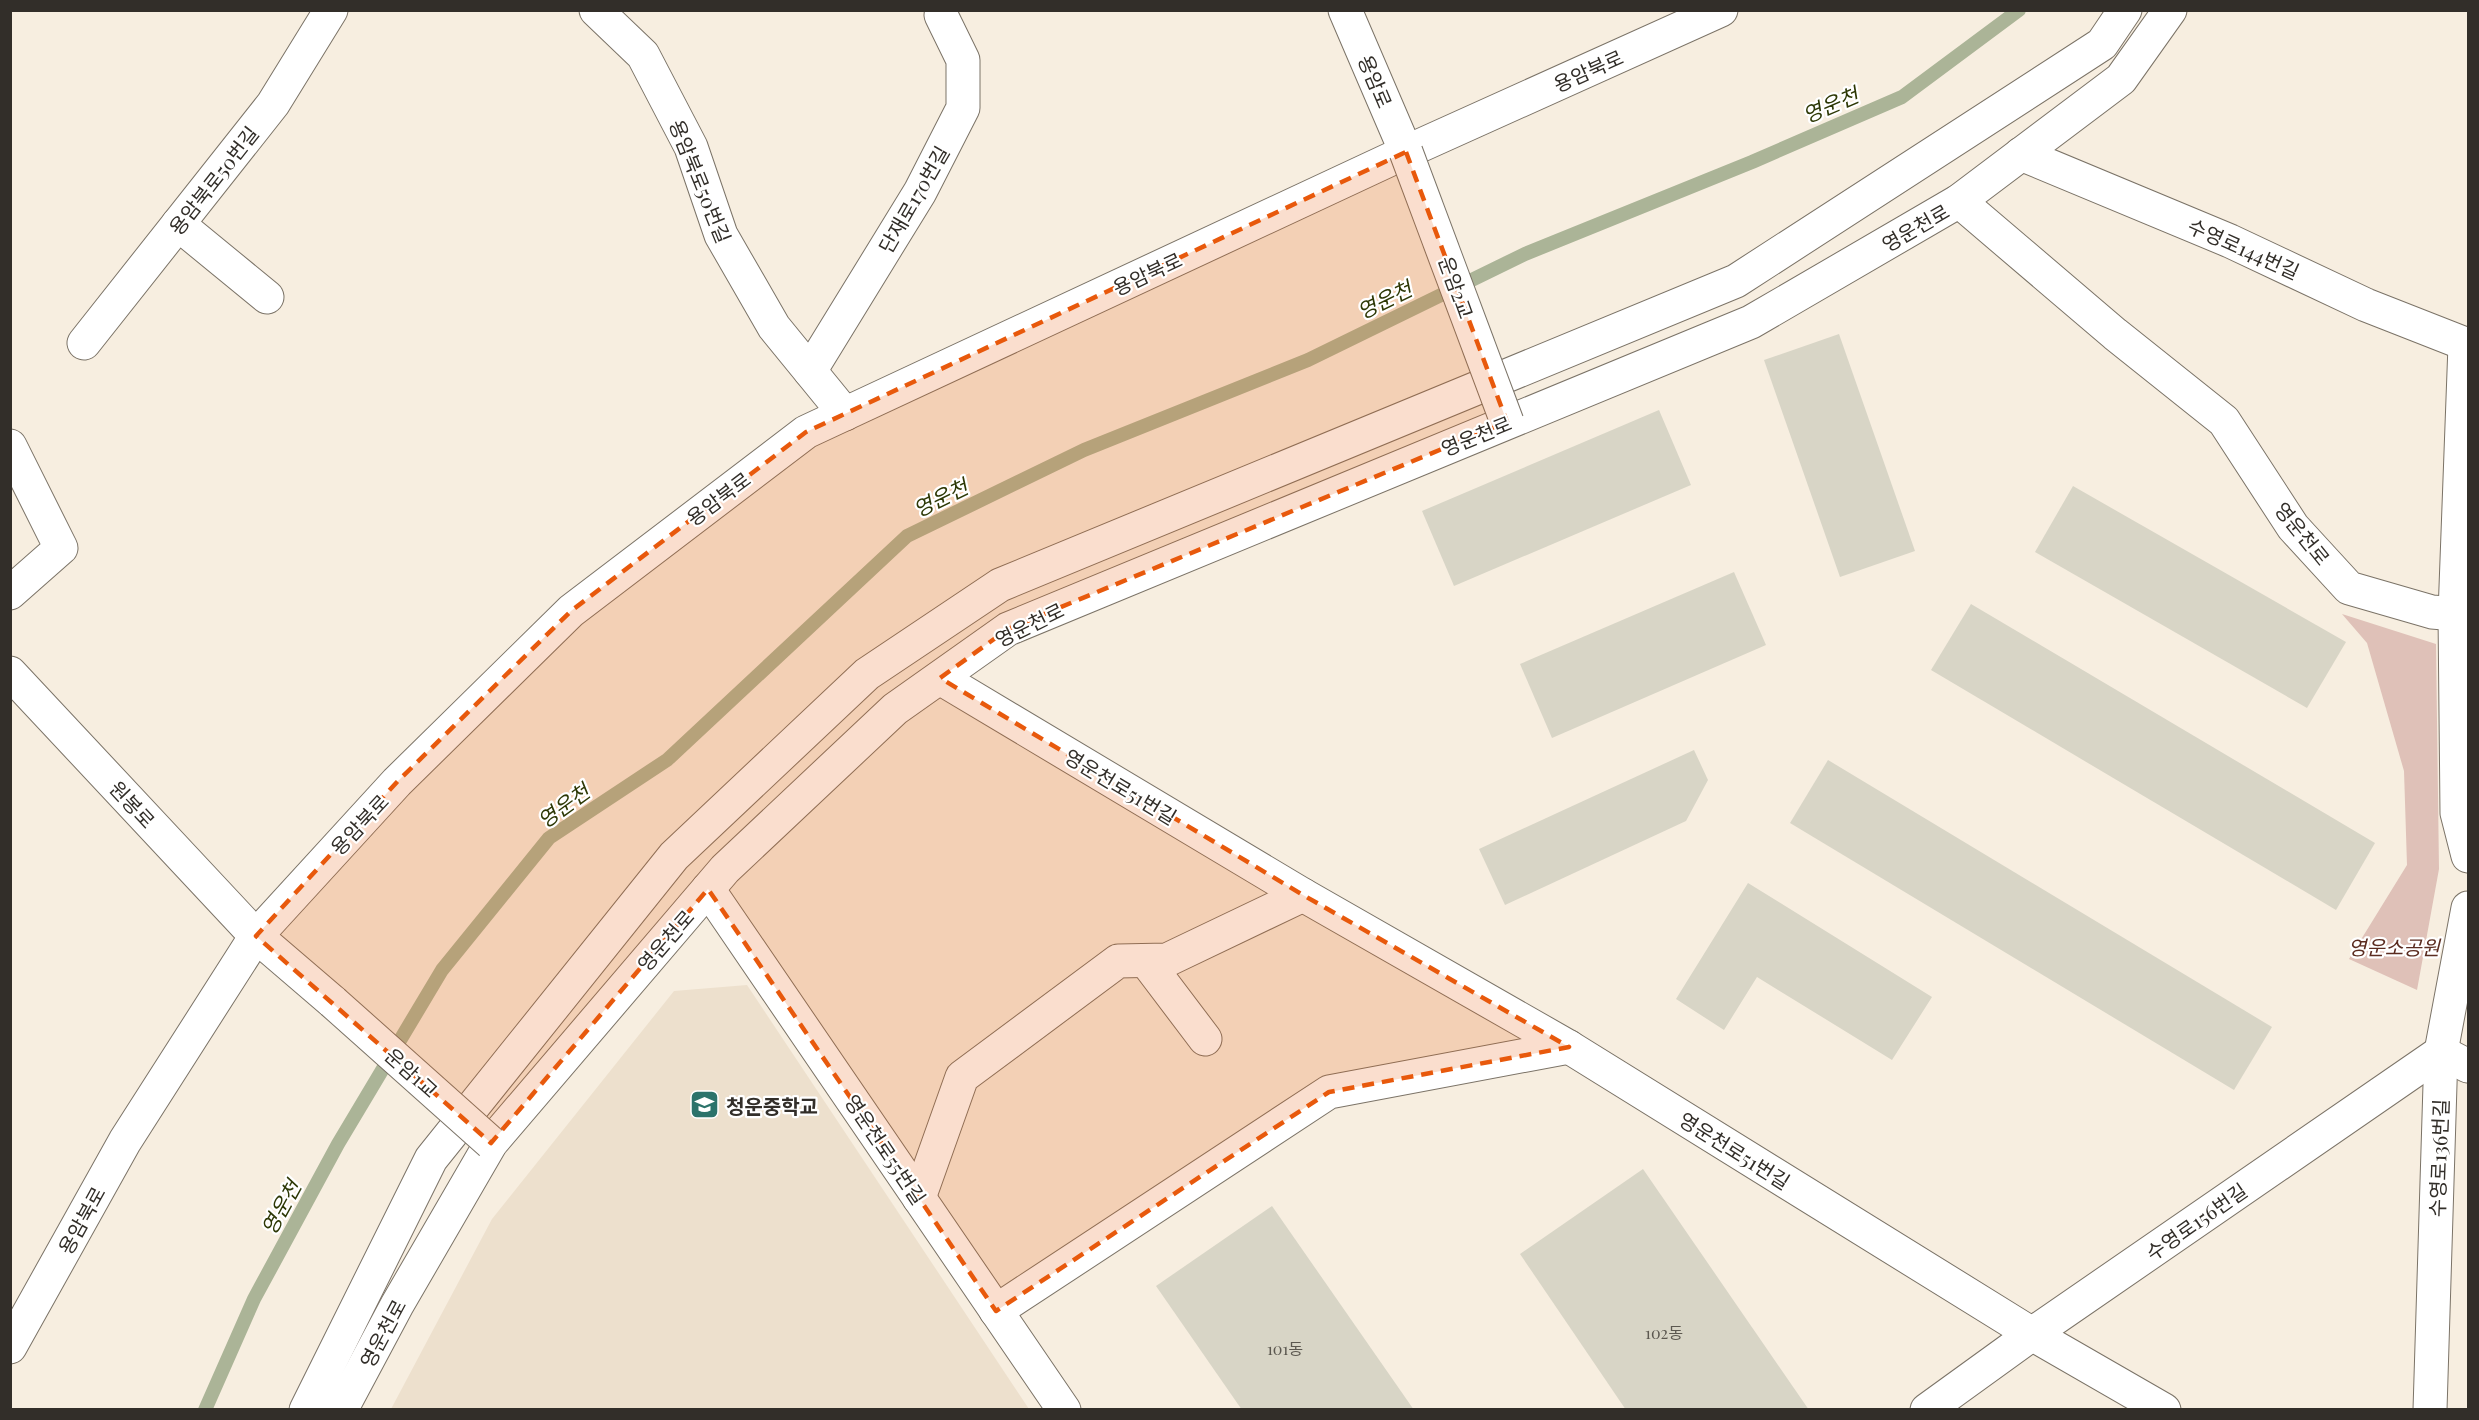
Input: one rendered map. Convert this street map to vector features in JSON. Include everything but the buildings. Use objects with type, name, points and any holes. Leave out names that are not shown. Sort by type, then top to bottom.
[{"type":"street","name":"용암북로50번길","points":[[84,343],[273,104],[331,10]]},
{"type":"street","name":"용암북로50번길","points":[[596,10],[643,55],[691,147],[721,235],[774,327],[844,414]]},
{"type":"street","name":"용암로","points":[[1345,10],[1406,152]]},
{"type":"street","name":"용암북로","points":[[12,1341],[125,1141],[256,936],[397,782],[571,611],[806,432],[1406,152],[1721,10]]},
{"type":"street","points":[[306,1410],[431,1159],[674,856],[867,674],[1000,585],[1736,281],[2102,44],[2125,10]]},
{"type":"street","name":"영운천로","points":[[341,1410],[397,1305],[491,1143],[725,869],[896,709],[1008,629],[1751,322],[1959,201],[2121,79],[2170,10]]},
{"type":"street","name":"단재로170번길","points":[[810,371],[920,192],[963,108],[963,60],[942,12]]},
{"type":"street","name":"운암2교","points":[[1406,152],[1507,422]]},
{"type":"street","name":"수영로144번길","points":[[2021,154],[2230,241],[2366,305],[2467,345],[2462,615]]},
{"type":"street","name":"영운천로","points":[[1959,201],[2115,334],[2224,421],[2293,527],[2349,588],[2432,612],[2462,615]]},
{"type":"street","points":[[178,224],[267,297]]},
{"type":"street","points":[[10,446],[61,548],[10,592]]},
{"type":"street","points":[[2462,615],[2457,813],[2469,856]]},
{"type":"street","name":"원봉로","points":[[10,673],[256,936],[333,1002]]},
{"type":"street","name":"영운천로51번길","points":[[940,678],[1303,895],[1569,1047],[2032,1334],[2164,1410]]},
{"type":"street","name":"영운천로55번길","points":[[708,889],[1064,1410]]},
{"type":"street","points":[[919,1197],[962,1077],[1118,961],[1167,960],[1303,895]]},
{"type":"street","name":"수영로136번길","points":[[2430,1410],[2455,1059],[2469,908]]},
{"type":"street","points":[[1146,961],[1205,1039]]},
{"type":"street","name":"운암1교","points":[[333,1002],[491,1143]]},
{"type":"street","points":[[996,1311],[1329,1092],[1569,1047]]},
{"type":"street","name":"수영로156번길","points":[[1927,1410],[2032,1334],[2455,1059]]},
{"type":"highlighted area","points":[[1406,152],[1507,422],[1008,629],[940,678],[1303,895],[1569,1047],[1329,1092],[996,1311],[708,889],[491,1143],[256,936],[397,782],[571,611],[806,432]]},
{"type":"shaded area","name":"청운중학교","points":[[747,985],[1029,1409],[391,1409],[492,1219],[674,991]]},
{"type":"green space","name":"영운소공원","points":[[2342,614],[2436,644],[2439,869],[2417,990],[2349,959],[2407,865],[2404,771],[2367,643]]},
{"type":"waterway","name":"영운천","points":[[205,1410],[254,1299],[338,1144],[442,970],[549,838],[667,760],[907,536],[1084,450],[1308,360],[1525,254],[1752,162],[1902,97],[2019,10]]},
{"type":"place","name":"청운중학교","points":[[705,1105]]}]
